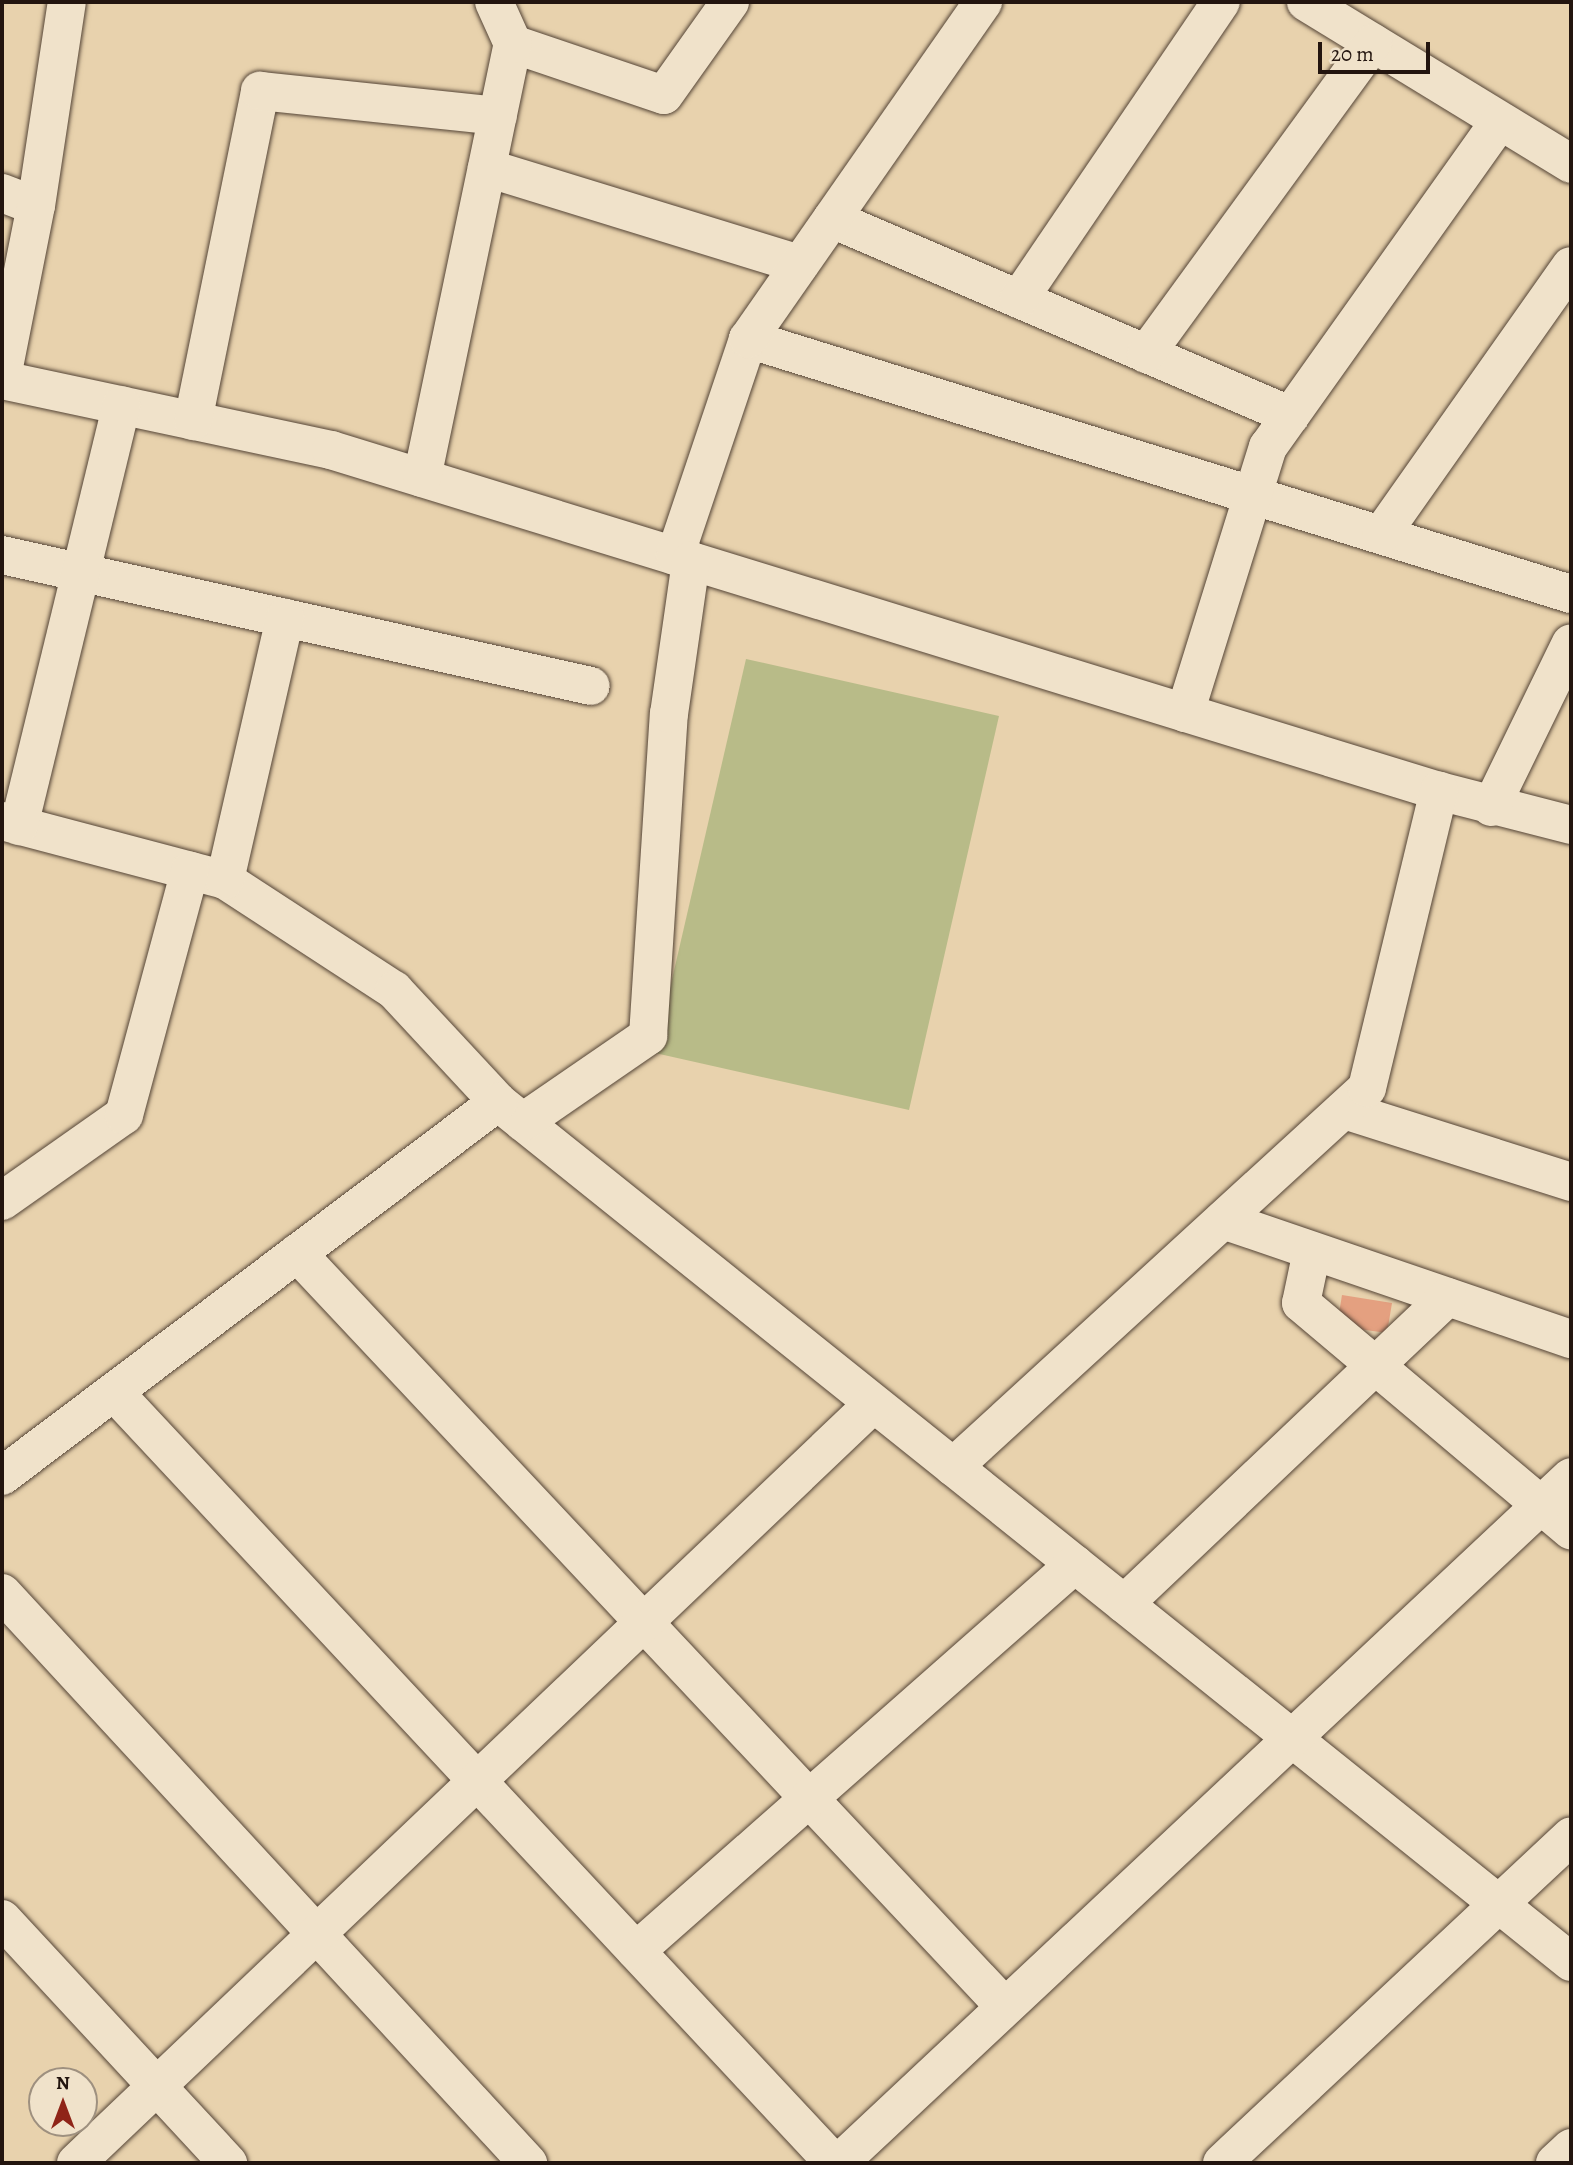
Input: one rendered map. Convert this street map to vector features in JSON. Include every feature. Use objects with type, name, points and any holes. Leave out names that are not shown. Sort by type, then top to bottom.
[{"type":"street","points":[[66,2],[19,200],[2,378],[331,450],[1491,807],[1571,825]]},
{"type":"street","points":[[422,478],[513,44],[494,2]]},
{"type":"street","points":[[513,44],[664,95],[730,2]]},
{"type":"street","points":[[2,1476],[297,1253],[510,1112],[648,1036],[669,714],[683,558],[748,339],[982,2]]},
{"type":"street","points":[[1019,299],[1221,2]]},
{"type":"street","points":[[1306,2],[1571,164]]},
{"type":"street","points":[[1146,354],[1373,43]]},
{"type":"street","points":[[193,421],[260,91],[498,116]]},
{"type":"street","points":[[1185,713],[1268,447],[1500,121]]},
{"type":"street","points":[[487,168],[800,264]]},
{"type":"street","points":[[832,219],[1291,416]]},
{"type":"street","points":[[1381,535],[1571,266]]},
{"type":"street","points":[[748,339],[1571,594]]},
{"type":"street","points":[[122,405],[81,573],[11,824],[208,875],[394,990],[510,1112],[1571,1962]]},
{"type":"street","points":[[2,555],[591,686]]},
{"type":"street","points":[[2,1201],[124,1115],[208,875],[285,618]]},
{"type":"street","points":[[1491,807],[1571,643]]},
{"type":"street","points":[[953,1467],[1367,1088],[1439,791]]},
{"type":"street","points":[[1343,1110],[1571,1182]]},
{"type":"street","points":[[1223,1220],[1571,1339]]},
{"type":"street","points":[[1312,1251],[1300,1303],[1571,1530]]},
{"type":"street","points":[[297,1253],[1005,2007]]},
{"type":"street","points":[[1124,1604],[1447,1297]]},
{"type":"street","points":[[114,1392],[837,2163],[1571,1477]]},
{"type":"street","points":[[76,2163],[873,1404]]},
{"type":"street","points":[[636,1951],[1074,1564]]},
{"type":"street","points":[[2,1593],[528,2163]]},
{"type":"street","points":[[1222,2163],[1571,1836]]},
{"type":"street","points":[[2,1919],[229,2163]]},
{"type":"street","points":[[1555,2163],[1571,2148]]},
{"type":"green space","points":[[746,659],[999,716],[909,1110],[655,1053]]},
{"type":"building","points":[[1342,1295],[1392,1303],[1387,1333],[1337,1326]]}]
